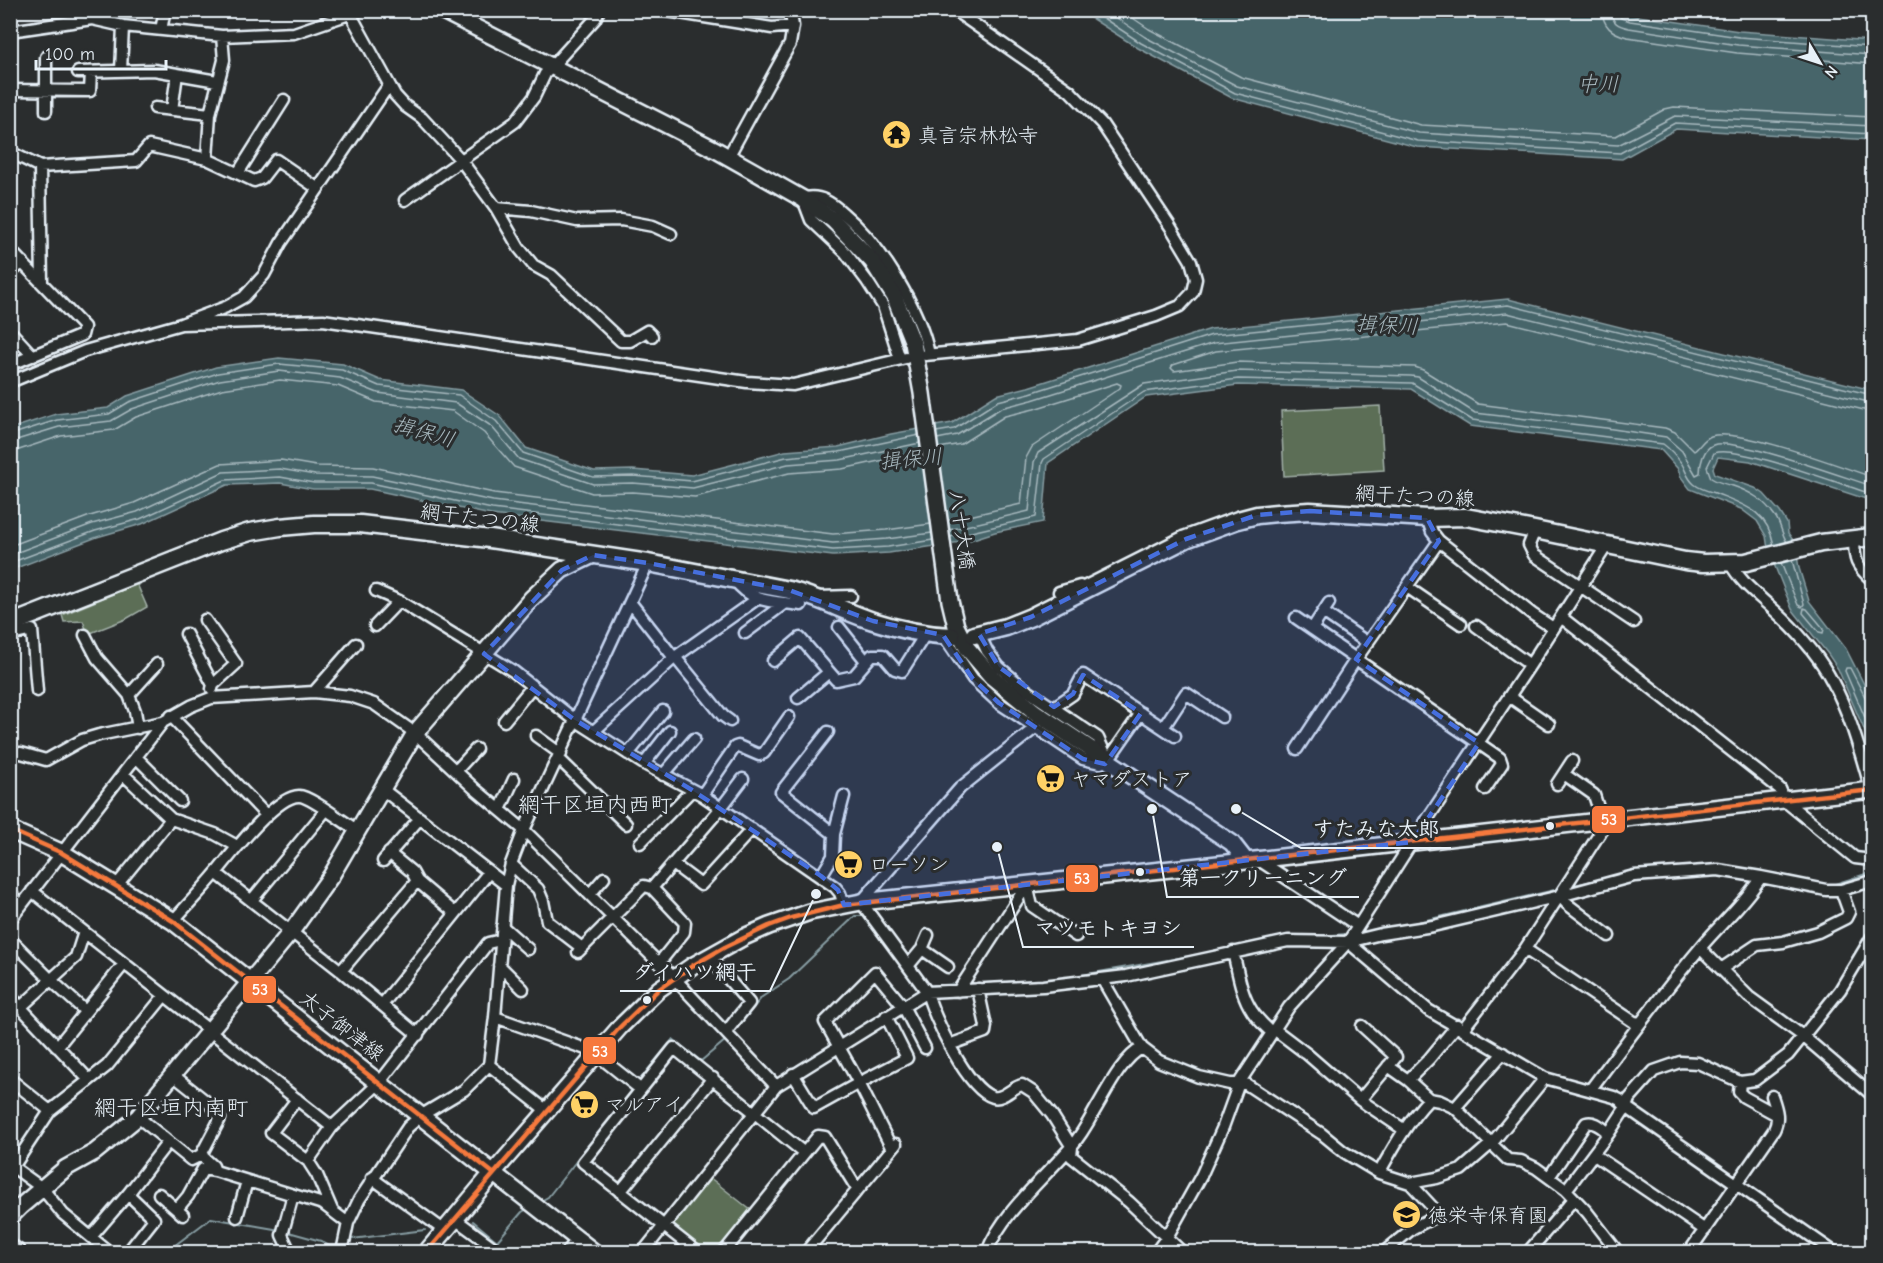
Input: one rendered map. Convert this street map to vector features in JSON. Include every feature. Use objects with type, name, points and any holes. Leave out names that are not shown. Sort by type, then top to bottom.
[{"type":"main road","name":"網干たつの線","points":[[976,634],[1031,618],[1186,539],[1257,515],[1310,511],[1466,518],[1685,561],[1730,563],[1746,562],[1821,543],[1872,537]]},
{"type":"main road","name":"網干たつの線","points":[[10,624],[221,541],[250,532],[314,524],[360,524],[490,539],[648,563],[734,579],[789,590],[807,601],[873,621],[910,631],[940,635]]},
{"type":"main road","name":"太子御津線","points":[[13,831],[62,853],[173,921],[494,1173]]},
{"type":"main road","points":[[427,1252],[494,1173]]},
{"type":"street","points":[[75,10],[92,19],[123,26],[222,36],[294,33],[356,13],[395,95],[405,106],[422,118],[460,159],[496,208],[519,248],[533,265],[551,275],[621,341],[630,341],[647,331],[652,336]]},
{"type":"street","points":[[161,30],[165,10]]},
{"type":"street","name":"八十大橋","points":[[441,10],[728,156],[804,199],[832,220],[872,261],[894,296],[913,343],[922,393],[950,601],[956,626],[967,648],[992,677],[1035,712],[1232,843],[1253,860]]},
{"type":"street","points":[[405,200],[515,122],[534,97],[545,74],[596,19],[599,10]]},
{"type":"street","points":[[661,10],[772,28],[794,26]]},
{"type":"street","points":[[728,156],[789,44],[794,26],[791,14],[786,10]]},
{"type":"street","points":[[182,324],[323,320],[747,382],[793,385],[903,358],[883,306],[845,252],[812,220],[804,199],[807,197],[828,200],[866,235],[889,266],[906,296],[927,343],[927,354],[1078,340],[1156,316],[1180,306],[1193,292],[1196,279],[1191,261],[1101,124],[1070,91],[954,10]]},
{"type":"street","points":[[10,31],[92,19]]},
{"type":"street","points":[[121,71],[123,26]]},
{"type":"street","points":[[207,159],[210,114],[224,60],[222,36]]},
{"type":"street","points":[[46,57],[46,111]]},
{"type":"street","points":[[78,72],[154,70],[217,81]]},
{"type":"street","points":[[10,90],[90,91],[91,72]]},
{"type":"street","points":[[172,110],[177,74]]},
{"type":"street","points":[[10,382],[85,351],[182,324],[226,307],[244,297],[264,275],[281,243],[317,188],[389,85]]},
{"type":"street","points":[[238,173],[284,100]]},
{"type":"street","points":[[155,108],[210,114]]},
{"type":"street","points":[[10,152],[40,167],[136,161],[149,146],[207,159],[254,181],[262,178],[276,159],[317,188]]},
{"type":"street","points":[[40,167],[42,282]]},
{"type":"street","points":[[496,208],[531,211],[577,221],[621,220],[653,226],[671,234]]},
{"type":"street","points":[[10,250],[84,327],[82,335],[10,365]]},
{"type":"street","points":[[10,273],[23,262]]},
{"type":"street","points":[[10,331],[33,356]]},
{"type":"street","points":[[1427,518],[1432,532],[1439,541],[1553,628]]},
{"type":"street","points":[[1535,530],[1529,545],[1534,555],[1634,622]]},
{"type":"street","points":[[1854,539],[1854,555],[1859,568],[1872,580]]},
{"type":"street","points":[[1297,749],[1356,659],[1439,541]]},
{"type":"street","points":[[1156,1252],[1167,1237],[1201,1176],[1223,1127],[1239,1083],[1289,1007],[1348,942],[1510,697],[1607,545]]},
{"type":"street","points":[[10,1217],[66,1168],[95,1152],[138,1117],[291,932],[331,876],[415,733],[532,598],[562,570],[593,555]]},
{"type":"street","points":[[343,1251],[348,1223],[359,1200],[408,1127],[422,1115],[464,1090],[489,1065],[506,885],[511,864],[524,830],[648,563]]},
{"type":"street","points":[[594,1252],[494,1173],[638,1007],[674,978],[769,926],[810,912],[861,902],[1872,790],[1858,742],[1843,704],[1824,666],[1793,628],[1742,580],[1730,563]]},
{"type":"street","points":[[1059,592],[1112,578]]},
{"type":"street","points":[[734,579],[740,587],[757,599],[785,603],[851,596]]},
{"type":"street","points":[[1407,587],[1461,624]]},
{"type":"street","points":[[376,591],[399,601],[513,671],[575,720],[644,764],[697,792],[721,808],[821,876],[838,890],[844,905]]},
{"type":"street","points":[[594,732],[675,657],[757,599]]},
{"type":"street","points":[[375,626],[399,601]]},
{"type":"street","points":[[630,602],[723,716],[730,721]]},
{"type":"street","points":[[745,633],[785,603]]},
{"type":"street","points":[[1312,629],[1326,608],[1368,643]]},
{"type":"street","points":[[1561,617],[1780,789],[1785,801],[1855,858],[1872,861]]},
{"type":"street","points":[[1296,618],[1500,758],[1502,764],[1485,789]]},
{"type":"street","points":[[205,620],[236,664],[213,685]]},
{"type":"street","points":[[1476,626],[1530,665]]},
{"type":"street","points":[[839,627],[866,661]]},
{"type":"street","points":[[10,635],[32,630],[37,691]]},
{"type":"street","points":[[186,634],[213,685],[211,698]]},
{"type":"street","points":[[976,634],[999,667],[1025,689],[1098,738],[1107,760]]},
{"type":"street","points":[[85,635],[97,658],[129,695],[138,728]]},
{"type":"street","points":[[773,661],[800,639],[836,680],[854,676],[872,655],[883,655],[895,669],[902,671],[940,635],[973,679],[999,703],[1083,759],[1101,763],[1107,760],[1141,713]]},
{"type":"street","points":[[314,692],[356,644]]},
{"type":"street","points":[[129,695],[157,664]]},
{"type":"street","points":[[798,698],[829,672]]},
{"type":"street","points":[[1054,707],[1073,694],[1083,675],[1175,736]]},
{"type":"street","points":[[504,721],[532,687]]},
{"type":"street","points":[[10,753],[21,753],[46,760],[82,740],[167,719],[211,698],[314,692],[350,696],[374,704],[415,733],[524,830],[674,978],[776,1086]]},
{"type":"street","points":[[1163,728],[1186,693],[1222,717]]},
{"type":"street","points":[[1510,697],[1549,723]]},
{"type":"street","points":[[628,754],[663,711]]},
{"type":"street","points":[[640,843],[697,792],[735,747],[738,746],[759,755],[764,753],[789,717]]},
{"type":"street","points":[[10,920],[167,719]]},
{"type":"street","points":[[167,719],[267,816]]},
{"type":"street","points":[[861,902],[960,788],[1035,728]]},
{"type":"street","points":[[644,764],[670,731]]},
{"type":"street","points":[[828,732],[781,792],[834,834]]},
{"type":"street","points":[[536,736],[560,756],[626,824]]},
{"type":"street","points":[[663,775],[694,739]]},
{"type":"street","points":[[456,771],[476,749]]},
{"type":"street","points":[[136,757],[180,801]]},
{"type":"street","points":[[1557,784],[1572,761]]},
{"type":"street","points":[[123,774],[171,819],[215,834],[237,846]]},
{"type":"street","points":[[1564,774],[1594,795],[1605,819]]},
{"type":"street","points":[[500,810],[514,779]]},
{"type":"street","points":[[652,888],[743,779]]},
{"type":"street","points":[[382,789],[506,885]]},
{"type":"street","points":[[173,921],[237,846],[291,796],[302,796],[358,831]]},
{"type":"street","points":[[821,876],[833,856],[834,834],[844,796]]},
{"type":"street","points":[[252,900],[326,810]]},
{"type":"street","points":[[420,818],[386,857],[412,872],[417,881],[455,913]]},
{"type":"street","points":[[116,886],[171,819]]},
{"type":"street","points":[[1408,1080],[1460,1027],[1525,949],[1561,894],[1605,819]]},
{"type":"street","points":[[673,864],[701,885],[752,829]]},
{"type":"street","points":[[1253,860],[1358,926]]},
{"type":"street","points":[[511,864],[538,889],[547,921],[580,950],[644,886],[652,888],[685,923],[684,932],[659,963]]},
{"type":"street","points":[[643,1252],[776,1086],[927,992],[960,986],[978,989],[1043,986],[1126,976],[1288,941],[1348,942],[1433,926],[1634,876],[1718,870],[1826,890],[1841,890],[1872,880]]},
{"type":"street","points":[[382,1005],[489,872]]},
{"type":"street","points":[[216,873],[418,1035]]},
{"type":"street","points":[[1590,1090],[1700,948],[1750,895],[1761,877]]},
{"type":"street","points":[[590,894],[604,878]]},
{"type":"street","points":[[341,971],[417,881]]},
{"type":"street","points":[[1027,885],[1032,906],[1076,936]]},
{"type":"street","points":[[960,986],[1027,885]]},
{"type":"street","points":[[1721,969],[1757,945],[1783,942],[1818,932],[1846,918],[1850,912],[1841,890]]},
{"type":"street","points":[[32,891],[332,1127]]},
{"type":"street","points":[[10,893],[21,906]]},
{"type":"street","points":[[1561,894],[1567,904],[1609,936]]},
{"type":"street","points":[[861,902],[927,992],[930,1007],[949,1045],[969,1075],[987,1094],[995,1098],[1002,1097],[1015,1087],[1022,1085],[1033,1092],[1052,1115],[1072,1146],[1071,1156],[1129,1202],[1182,1252]]},
{"type":"street","points":[[502,926],[528,949]]},
{"type":"street","points":[[22,1006],[76,957],[84,932]]},
{"type":"street","points":[[908,966],[922,949],[928,935]]},
{"type":"street","points":[[1566,1190],[1609,1133],[1629,1099],[1654,1071],[1680,1062],[1698,1063],[1740,1082],[1755,1080],[1788,1055],[1840,990],[1872,937]]},
{"type":"street","points":[[10,939],[85,1011]]},
{"type":"street","points":[[308,1161],[332,1127],[380,1082],[489,943],[501,940]]},
{"type":"street","points":[[1348,942],[1428,1010],[1545,1078],[1620,1100],[1626,1107],[1834,1252]]},
{"type":"street","points":[[1700,948],[1749,997],[1804,1036],[1872,1095]]},
{"type":"street","points":[[922,949],[948,967]]},
{"type":"street","points":[[1525,949],[1634,1022],[1640,1023]]},
{"type":"street","points":[[1233,952],[1243,992],[1254,1014],[1307,1054],[1360,1100],[1403,1129]]},
{"type":"street","points":[[709,957],[749,1003],[729,1036]]},
{"type":"street","points":[[57,1047],[124,964]]},
{"type":"street","points":[[499,965],[522,988]]},
{"type":"street","points":[[822,1252],[809,1249],[894,1146],[825,1022],[875,972],[903,1006],[925,1048]]},
{"type":"street","points":[[1102,979],[1142,1048],[1159,1061],[1199,1077],[1230,1084],[1246,1084],[1322,1134],[1344,1152],[1379,1173],[1410,1183],[1437,1178],[1461,1170],[1492,1143],[1545,1078]]},
{"type":"street","points":[[949,1045],[985,1032],[986,1026],[978,989]]},
{"type":"street","points":[[10,996],[22,1006],[89,1080]]},
{"type":"street","points":[[104,1251],[94,1234],[63,1214],[42,1188],[13,1167],[50,1111],[107,1066],[164,996]]},
{"type":"street","points":[[793,1074],[814,1108],[907,1058],[886,1016]]},
{"type":"street","points":[[495,1017],[596,1054],[636,1086]]},
{"type":"street","points":[[1360,1100],[1396,1057],[1362,1026]]},
{"type":"street","points":[[697,1252],[583,1162],[636,1086],[674,1048],[803,1152]]},
{"type":"street","points":[[987,1252],[990,1244],[1015,1209],[1072,1146],[1114,1078],[1135,1051],[1142,1048]]},
{"type":"street","points":[[1455,1108],[1503,1053]]},
{"type":"street","points":[[489,1065],[547,1112]]},
{"type":"street","points":[[1388,1066],[1429,1099],[1455,1108],[1508,1160],[1521,1161],[1566,1190],[1587,1212],[1618,1252]]},
{"type":"street","points":[[138,1117],[191,1160],[201,1155],[220,1119],[217,1110],[173,1076]]},
{"type":"street","points":[[620,1192],[713,1078]]},
{"type":"street","points":[[10,1079],[50,1111]]},
{"type":"street","points":[[1740,1082],[1739,1092],[1744,1097],[1777,1115]]},
{"type":"street","points":[[1689,1252],[1774,1130],[1778,1122],[1772,1095]]},
{"type":"street","points":[[297,1099],[271,1133],[308,1161],[317,1175],[332,1210]]},
{"type":"street","points":[[1379,1173],[1403,1129],[1429,1099]]},
{"type":"street","points":[[1549,1177],[1586,1123],[1595,1124],[1609,1133]]},
{"type":"street","points":[[724,1252],[818,1136],[825,1137],[857,1189]]},
{"type":"street","points":[[94,1234],[168,1142]]},
{"type":"street","points":[[1593,1154],[1705,1230]]},
{"type":"street","points":[[201,1155],[215,1171]]},
{"type":"street","points":[[159,1194],[180,1212],[203,1169],[323,1204],[348,1223]]},
{"type":"street","points":[[372,1178],[500,1252]]},
{"type":"street","points":[[237,1217],[247,1181]]},
{"type":"street","points":[[1384,1252],[1436,1214],[1436,1211],[1410,1183]]},
{"type":"street","points":[[128,1194],[154,1219],[128,1252]]},
{"type":"street","points":[[290,1252],[282,1231],[293,1195]]},
{"type":"street","points":[[1528,1252],[1574,1199]]},
{"type":"street","points":[[567,1252],[578,1240]]},
{"type":"street","points":[[10,1247],[17,1252]]},
{"type":"highlighted area","points":[[1310,511],[1427,518],[1439,541],[1356,659],[1479,743],[1412,842],[844,905],[838,890],[821,876],[692,790],[575,720],[484,654],[562,570],[593,555],[648,563],[789,590],[873,621],[943,635],[973,679],[999,703],[1083,759],[1105,764],[1141,713],[1083,675],[1073,694],[1054,707],[999,667],[979,634],[1031,617],[1186,539],[1257,515]]},
{"type":"green space","points":[[1380,406],[1384,470],[1284,476],[1281,411]]},
{"type":"green space","points":[[137,584],[147,607],[126,619],[88,634],[83,621],[64,622],[62,615]]},
{"type":"green space","points":[[709,1177],[752,1211],[719,1252],[705,1252],[673,1228],[673,1222]]},
{"type":"water","name":"中川","points":[[1080,11],[1615,11],[1739,31],[1872,41],[1872,140],[1676,129],[1622,159],[1417,147],[1232,98],[1138,48]]},
{"type":"water","name":"揖保川","points":[[1508,299],[1872,390],[1872,501],[1750,461],[1718,457],[1713,468],[1715,474],[1755,488],[1764,494],[1787,523],[1788,533],[1795,543],[1799,568],[1809,601],[1846,649],[1872,700],[1872,748],[1838,669],[1792,609],[1768,549],[1766,536],[1757,521],[1741,509],[1690,489],[1678,469],[1661,450],[1470,426],[1411,389],[1238,385],[1146,397],[1048,463],[1043,522],[995,532],[967,541],[889,553],[833,556],[491,515],[370,489],[313,489],[280,483],[227,485],[142,524],[97,537],[11,570],[10,429],[56,414],[108,408],[127,396],[216,367],[279,358],[343,364],[380,380],[461,390],[500,416],[526,448],[594,471],[633,470],[692,475],[785,451],[838,447],[891,434],[952,423],[996,395],[1211,329]]},
{"type":"waterway","points":[[1682,867],[1703,866]]},
{"type":"waterway","points":[[1730,867],[1757,871]]},
{"type":"waterway","points":[[1570,886],[1632,872]]},
{"type":"waterway","points":[[1821,884],[1835,884],[1872,872]]},
{"type":"waterway","points":[[1401,926],[1559,889]]},
{"type":"waterway","points":[[732,1034],[762,997],[789,979],[855,916],[863,916],[916,986]]},
{"type":"waterway","points":[[1359,933],[1377,930]]},
{"type":"waterway","points":[[1317,936],[1348,934]]},
{"type":"waterway","points":[[967,984],[1059,979],[1202,954]]},
{"type":"waterway","points":[[928,986],[958,984]]},
{"type":"waterway","points":[[638,1082],[673,1039],[701,1061],[726,1040]]},
{"type":"waterway","points":[[539,1202],[548,1197],[633,1089]]},
{"type":"waterway","points":[[50,1191],[54,1192],[69,1213]]},
{"type":"waterway","points":[[473,1221],[497,1241],[522,1212],[529,1208]]},
{"type":"waterway","points":[[166,1252],[211,1218],[280,1230]]},
{"type":"waterway","points":[[348,1246],[352,1239],[425,1230]]},
{"type":"waterway","points":[[285,1231],[321,1241],[334,1249],[339,1249]]},
{"type":"transit line","name":"53","points":[[427,1252],[620,1027],[659,989],[725,947],[791,918],[844,905],[1872,790]]},
{"type":"transit line","name":"53","points":[[10,830],[62,853],[173,921],[493,1173]]},
{"type":"place","name":"真言宗林松寺","points":[[897,135]]},
{"type":"place","name":"ヤマダストア","points":[[1050,779]]},
{"type":"place","name":"第一クリーニング","points":[[1152,809]]},
{"type":"place","name":"すたみな太郎","points":[[1236,809]]},
{"type":"place","name":"マツモトキヨシ","points":[[997,847]]},
{"type":"place","name":"ローソン","points":[[848,864]]},
{"type":"place","name":"ダイハツ網干","points":[[816,894]]},
{"type":"place","name":"マルアイ","points":[[584,1104]]},
{"type":"place","name":"徳栄寺保育園","points":[[1407,1215]]},
{"type":"district","name":"網干区垣内西町","points":[[595,805]]},
{"type":"district","name":"網干区垣内南町","points":[[171,1108]]}]
